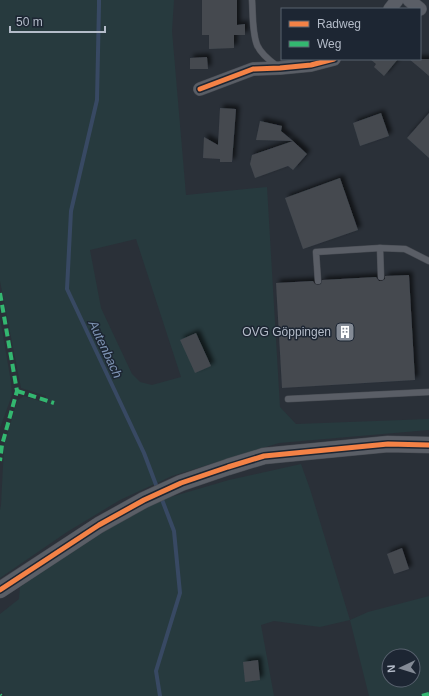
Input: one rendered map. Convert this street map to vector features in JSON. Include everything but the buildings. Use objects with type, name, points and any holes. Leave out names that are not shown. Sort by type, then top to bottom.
[{"type":"street","points":[[391,8],[397,0]]},
{"type":"street","points":[[409,0],[419,8]]},
{"type":"street","points":[[421,10],[429,17]]},
{"type":"street","points":[[200,89],[253,69],[311,65],[330,60]]},
{"type":"street","points":[[0,590],[99,525],[144,500],[180,483],[264,456],[388,444],[429,445]]},
{"type":"lane","points":[[252,0],[254,30],[258,46],[267,58],[280,68]]},
{"type":"lane","points":[[318,281],[316,252],[380,248],[405,249],[429,261]]},
{"type":"lane","points":[[380,248],[381,277]]},
{"type":"lane","points":[[288,399],[429,392]]},
{"type":"green space","points":[[0,0],[174,0],[172,31],[186,195],[267,187],[280,407],[296,424],[429,419],[429,430],[279,443],[172,476],[120,500],[67,532],[0,578],[0,510],[4,446],[17,401],[24,396],[45,403],[46,396],[21,388],[0,281]],"holes":[[[136,239],[181,377],[152,385],[140,382],[132,374],[101,308],[90,250]]]},
{"type":"green space","points":[[0,318],[12,395],[0,428]]},
{"type":"green space","points":[[301,464],[350,620],[320,627],[274,621],[261,625],[274,696],[5,696],[0,690],[0,614],[19,599],[20,587],[78,546],[157,501],[229,480]]},
{"type":"green space","points":[[429,596],[429,696],[369,696],[350,620],[368,612]]},
{"type":"waterway","name":"Autenbach","points":[[99,0],[97,100],[71,211],[67,289],[144,453],[158,490]]},
{"type":"waterway","name":"Autenbach","points":[[160,696],[156,671],[180,593],[174,531],[161,497]]},
{"type":"marked path","points":[[0,293],[17,391],[2,445],[0,461]]},
{"type":"marked path","points":[[17,391],[54,403]]},
{"type":"marked path","points":[[422,696],[429,694]]},
{"type":"cycle path","points":[[200,89],[253,69],[311,65],[330,60]]},
{"type":"cycle path","points":[[0,590],[99,525],[144,500],[181,483],[228,467],[264,456],[388,444],[429,445]]},
{"type":"place","name":"OVG Göppingen","points":[[345,332]]}]
